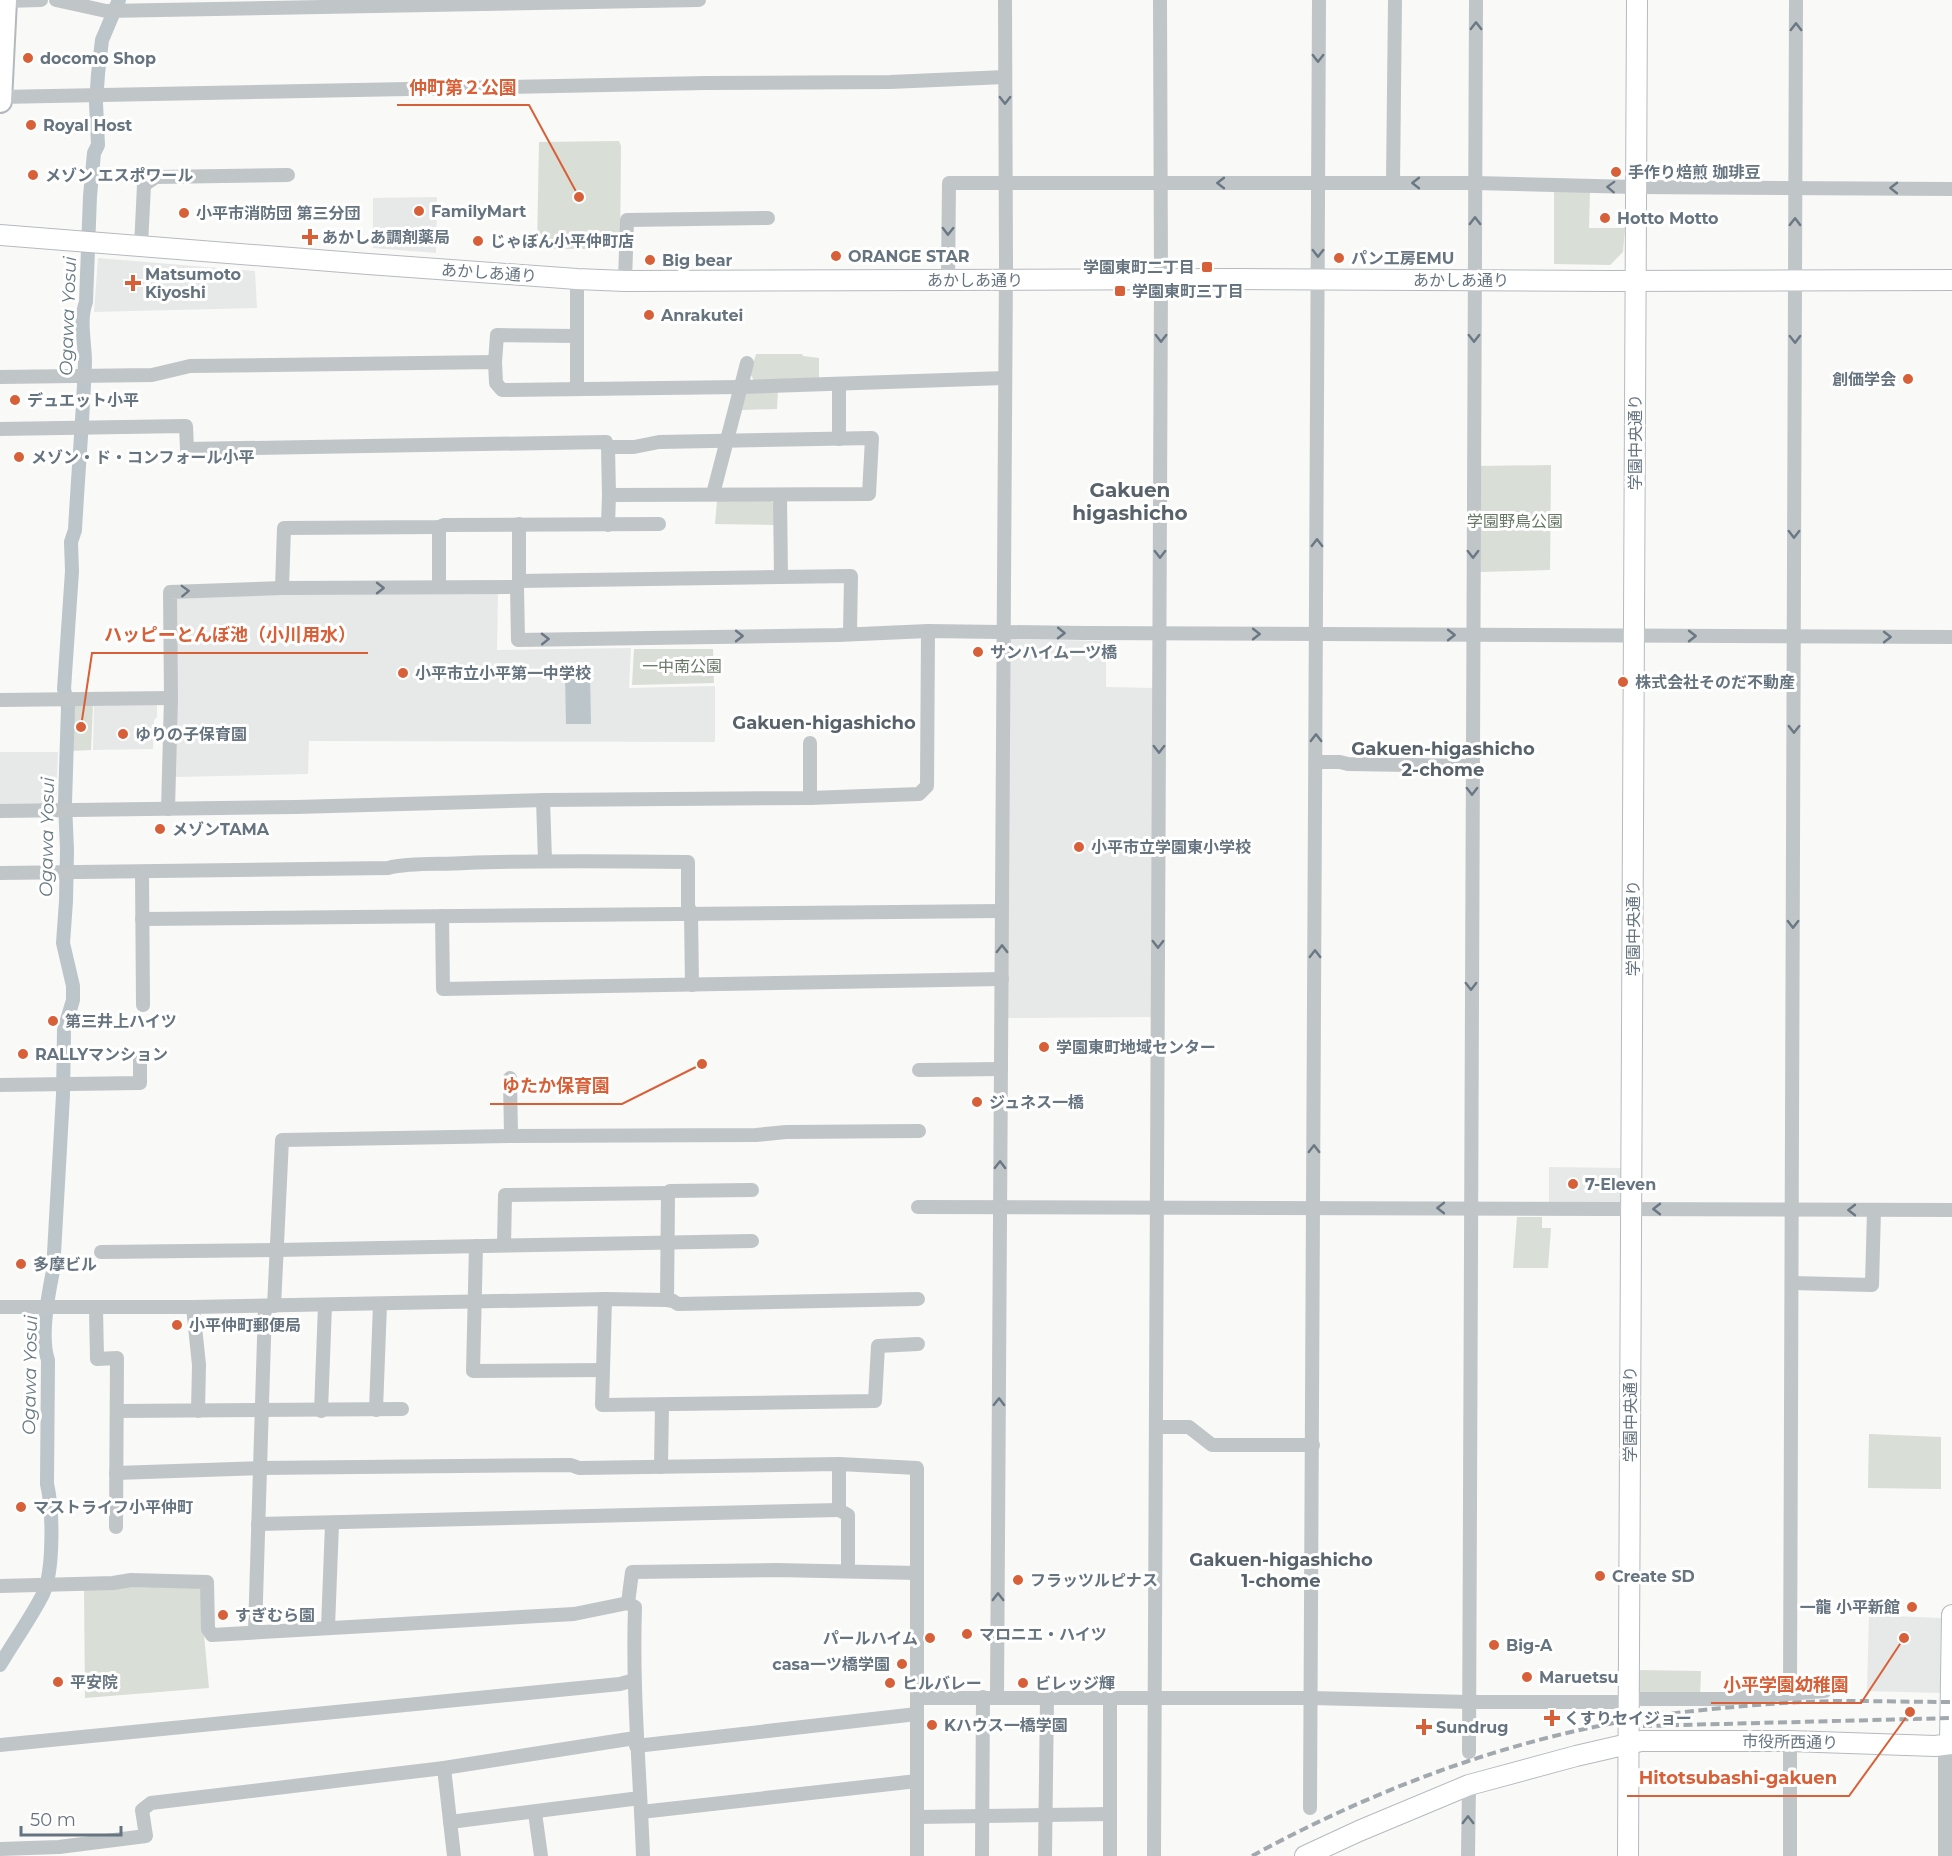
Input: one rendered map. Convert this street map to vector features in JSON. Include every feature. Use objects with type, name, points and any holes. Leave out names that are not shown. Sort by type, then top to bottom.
[{"type":"main road","points":[[0,99],[4,3]]},
{"type":"street","points":[[4,3],[41,0]]},
{"type":"street","points":[[56,0],[112,11],[699,0]]},
{"type":"street","points":[[982,1856],[982,1816],[990,1697],[1001,1069],[1006,280],[1005,0]]},
{"type":"street","points":[[1154,1856],[1161,279],[1160,0]]},
{"type":"street","points":[[1310,1808],[1319,0]]},
{"type":"street","points":[[1393,183],[1395,0]]},
{"type":"street","points":[[1469,1752],[1476,0]]},
{"type":"street","name":"学園中央通り","points":[[1628,1856],[1637,0]]},
{"type":"street","points":[[1790,1693],[1794,281],[1797,0]]},
{"type":"street","points":[[0,99],[706,83],[890,82],[1005,77]]},
{"type":"street","points":[[141,246],[144,185],[156,177],[288,175]]},
{"type":"street","points":[[948,280],[949,183],[1475,183],[1635,187],[1952,189]]},
{"type":"street","points":[[625,280],[627,220],[768,219]]},
{"type":"street","name":"あかしあ通り","points":[[0,235],[577,279],[1952,280]]},
{"type":"street","points":[[577,279],[577,388]]},
{"type":"street","points":[[577,336],[497,335],[496,383],[502,390],[740,387],[1005,378]]},
{"type":"street","points":[[0,377],[152,375],[190,366],[495,362]]},
{"type":"street","points":[[713,495],[747,363]]},
{"type":"street","points":[[839,384],[839,439]]},
{"type":"street","points":[[0,429],[186,426],[187,449],[606,442],[608,447],[608,525]]},
{"type":"street","points":[[608,447],[634,447],[659,442],[872,438],[870,494],[609,495]]},
{"type":"street","points":[[780,495],[782,577]]},
{"type":"street","points":[[519,524],[518,640],[928,631],[1952,637]]},
{"type":"street","points":[[282,588],[284,528],[659,524]]},
{"type":"street","points":[[439,527],[439,587]]},
{"type":"street","points":[[168,809],[171,698],[170,592],[851,576],[850,633]]},
{"type":"street","points":[[0,811],[543,800],[810,798],[919,794],[927,786],[928,631]]},
{"type":"street","points":[[0,700],[171,698]]},
{"type":"street","points":[[810,743],[810,798]]},
{"type":"street","points":[[1316,762],[1472,766]]},
{"type":"street","points":[[543,800],[545,860]]},
{"type":"street","points":[[0,873],[387,868],[397,865],[545,860],[688,862],[692,985]]},
{"type":"street","points":[[142,872],[143,1005]]},
{"type":"street","points":[[142,919],[1002,911]]},
{"type":"street","points":[[442,916],[444,989],[1002,979]]},
{"type":"street","points":[[0,1085],[140,1083],[140,1059]]},
{"type":"street","points":[[919,1070],[1001,1069]]},
{"type":"street","points":[[510,1078],[511,1136]]},
{"type":"street","points":[[255,1632],[262,1411],[277,1250],[282,1140],[919,1131]]},
{"type":"street","points":[[504,1245],[505,1195],[668,1193],[707,1189],[752,1190]]},
{"type":"street","points":[[667,1300],[668,1193]]},
{"type":"street","points":[[918,1207],[1952,1210]]},
{"type":"street","points":[[1792,1283],[1872,1285],[1874,1210]]},
{"type":"street","points":[[101,1252],[752,1241]]},
{"type":"street","points":[[476,1246],[473,1371],[603,1370]]},
{"type":"street","points":[[605,1299],[602,1405],[875,1401],[878,1346],[918,1344]]},
{"type":"street","points":[[0,1307],[270,1306],[605,1299],[667,1300],[678,1304],[918,1299]]},
{"type":"street","points":[[376,1410],[380,1304]]},
{"type":"street","points":[[321,1411],[325,1305]]},
{"type":"street","points":[[193,1307],[199,1365],[198,1411]]},
{"type":"street","points":[[96,1308],[97,1359],[117,1358],[116,1527]]},
{"type":"street","points":[[661,1467],[662,1405]]},
{"type":"street","points":[[117,1411],[402,1409]]},
{"type":"street","points":[[1156,1427],[1189,1427],[1212,1445],[1313,1445]]},
{"type":"street","points":[[116,1473],[260,1468],[571,1465],[579,1468],[839,1464],[918,1468],[917,1856]]},
{"type":"street","points":[[839,1464],[839,1510]]},
{"type":"street","points":[[258,1524],[839,1510],[848,1515],[848,1571]]},
{"type":"street","points":[[328,1627],[332,1524]]},
{"type":"street","points":[[628,1603],[632,1572],[917,1573]]},
{"type":"street","points":[[0,1586],[113,1583],[131,1580],[207,1582],[208,1629],[212,1635],[574,1614],[628,1603],[634,1606],[636,1742],[643,1856]]},
{"type":"street","points":[[1945,1856],[1952,1615]]},
{"type":"street","points":[[0,1744],[620,1684],[634,1680]]},
{"type":"street","points":[[917,1698],[1312,1698],[1468,1702],[1621,1702],[1723,1699],[1825,1691]]},
{"type":"street","points":[[1046,1856],[1047,1698]]},
{"type":"street","points":[[1110,1698],[1110,1856]]},
{"type":"street","points":[[0,1849],[59,1847],[146,1836],[142,1810],[151,1803],[444,1768],[636,1742],[917,1714]]},
{"type":"street","name":"市役所西通り","points":[[1309,1855],[1468,1785],[1647,1740],[1949,1745]]},
{"type":"street","points":[[1790,1741],[1790,1856]]},
{"type":"street","points":[[444,1768],[454,1856]]},
{"type":"street","points":[[450,1822],[917,1781]]},
{"type":"street","points":[[1468,1785],[1468,1856]]},
{"type":"street","points":[[535,1813],[541,1856]]},
{"type":"street","points":[[917,1817],[1110,1814]]},
{"type":"shaded area","points":[[437,197],[436,253],[373,248],[373,198]]},
{"type":"shaded area","points":[[98,258],[255,271],[257,308],[94,312]]},
{"type":"shaded area","name":"小平市立小平第一中学校","points":[[498,593],[497,650],[631,648],[629,688],[715,686],[715,742],[309,741],[308,774],[174,777],[175,598],[282,594]]},
{"type":"shaded area","name":"小平市立学園東小学校","points":[[1008,639],[1106,641],[1106,687],[1154,688],[1151,1017],[1005,1018]]},
{"type":"shaded area","points":[[590,674],[591,724],[566,724],[565,675]]},
{"type":"shaded area","name":"ゆりの子保育園","points":[[157,702],[153,749],[93,750],[94,703]]},
{"type":"shaded area","points":[[0,752],[58,752],[56,805],[0,806]]},
{"type":"shaded area","points":[[1549,1167],[1622,1168],[1621,1203],[1549,1203]]},
{"type":"shaded area","points":[[1869,1615],[1941,1618],[1940,1693],[1867,1691]]},
{"type":"green space","points":[[619,141],[621,146],[620,249],[537,249],[539,142]]},
{"type":"green space","points":[[1554,190],[1590,191],[1589,228],[1625,228],[1623,252],[1610,265],[1554,264]]},
{"type":"green space","points":[[756,354],[802,354],[819,358],[819,378],[754,380],[750,374]]},
{"type":"green space","points":[[778,389],[777,409],[741,410],[745,393]]},
{"type":"green space","name":"学園野鳥公園","points":[[1551,465],[1550,570],[1479,572],[1479,466]]},
{"type":"green space","points":[[769,499],[776,505],[775,525],[715,524],[717,501]]},
{"type":"green space","name":"一中南公園","points":[[634,649],[713,649],[714,683],[632,685]]},
{"type":"green space","points":[[73,704],[93,705],[91,750],[70,751]]},
{"type":"green space","points":[[1517,1217],[1542,1217],[1542,1228],[1551,1228],[1548,1268],[1513,1268]]},
{"type":"green space","points":[[1869,1434],[1941,1437],[1941,1489],[1868,1488]]},
{"type":"green space","points":[[204,1583],[204,1635],[209,1688],[85,1698],[84,1587]]},
{"type":"green space","points":[[1636,1670],[1701,1671],[1700,1699],[1636,1699]]},
{"type":"waterway","name":"Ogawa Yosui","points":[[0,1665],[43,1594],[47,1584],[51,1556],[47,1484],[48,1360],[45,1328],[53,1271],[63,1095],[64,1030],[73,1000],[73,986],[63,943],[66,901],[65,803],[68,707],[64,689],[72,571],[71,542],[75,530],[83,404],[85,362],[83,324],[90,196],[94,153],[98,145],[96,103],[98,74],[102,40],[119,0]]},
{"type":"railway","points":[[1252,1856],[1359,1803],[1414,1781],[1470,1760],[1585,1729],[1703,1710],[1775,1704],[1848,1701],[1952,1702]]},
{"type":"railway","points":[[1643,1726],[1952,1718]]},
{"type":"place","name":"docomo Shop","points":[[28,58]]},
{"type":"place","name":"Royal Host","points":[[31,125]]},
{"type":"place","name":"手作り焙煎 珈琲豆","points":[[1616,172]]},
{"type":"place","name":"メゾン エスポワール","points":[[33,175]]},
{"type":"place","name":"仲町第２公園","points":[[579,197]]},
{"type":"place","name":"FamilyMart","points":[[419,211]]},
{"type":"place","name":"小平市消防団 第三分団","points":[[184,213]]},
{"type":"place","name":"Hotto Motto","points":[[1605,218]]},
{"type":"place","name":"あかしあ調剤薬局","points":[[310,237]]},
{"type":"place","name":"じゃぼん小平仲町店","points":[[478,241]]},
{"type":"place","name":"ORANGE STAR","points":[[836,256]]},
{"type":"place","name":"パン工房EMU","points":[[1339,258]]},
{"type":"place","name":"Big bear","points":[[650,260]]},
{"type":"place","name":"学園東町二丁目","points":[[1207,267]]},
{"type":"place","name":"Matsumoto Kiyoshi","points":[[133,283]]},
{"type":"place","name":"学園東町三丁目","points":[[1120,291]]},
{"type":"place","name":"Anrakutei","points":[[649,315]]},
{"type":"place","name":"創価学会","points":[[1908,379]]},
{"type":"place","name":"デュエット小平","points":[[15,400]]},
{"type":"place","name":"メゾン・ド・コンフォール小平","points":[[19,457]]},
{"type":"place","name":"サンハイム一ツ橋","points":[[978,652]]},
{"type":"place","name":"小平市立小平第一中学校","points":[[403,673]]},
{"type":"place","name":"株式会社そのだ不動産","points":[[1623,682]]},
{"type":"place","name":"ハッピーとんぼ池（小川用水）","points":[[81,727]]},
{"type":"place","name":"ゆりの子保育園","points":[[123,734]]},
{"type":"place","name":"メゾンTAMA","points":[[160,829]]},
{"type":"place","name":"小平市立学園東小学校","points":[[1079,847]]},
{"type":"place","name":"第三井上ハイツ","points":[[53,1021]]},
{"type":"place","name":"学園東町地域センター","points":[[1044,1047]]},
{"type":"place","name":"RALLYマンション","points":[[23,1054]]},
{"type":"place","name":"ゆたか保育園","points":[[702,1064]]},
{"type":"place","name":"ジュネス一橋","points":[[977,1102]]},
{"type":"place","name":"7-Eleven","points":[[1573,1184]]},
{"type":"place","name":"多摩ビル","points":[[21,1264]]},
{"type":"place","name":"小平仲町郵便局","points":[[177,1325]]},
{"type":"place","name":"マストライフ小平仲町","points":[[21,1507]]},
{"type":"place","name":"Create SD","points":[[1600,1576]]},
{"type":"place","name":"フラッツルピナス","points":[[1018,1580]]},
{"type":"place","name":"一龍 小平新館","points":[[1912,1607]]},
{"type":"place","name":"すぎむら園","points":[[223,1615]]},
{"type":"place","name":"マロニエ・ハイツ","points":[[967,1634]]},
{"type":"place","name":"パールハイム","points":[[930,1638]]},
{"type":"place","name":"小平学園幼稚園","points":[[1904,1638]]},
{"type":"place","name":"Big-A","points":[[1494,1645]]},
{"type":"place","name":"casa一ツ橋学園","points":[[902,1664]]},
{"type":"place","name":"Maruetsu","points":[[1527,1677]]},
{"type":"place","name":"平安院","points":[[58,1682]]},
{"type":"place","name":"ヒルバレー","points":[[890,1683]]},
{"type":"place","name":"ビレッジ輝","points":[[1023,1683]]},
{"type":"place","name":"Hitotsubashi-gakuen","points":[[1910,1712]]},
{"type":"place","name":"くすりセイジョー","points":[[1552,1718]]},
{"type":"place","name":"Kハウス一橋学園","points":[[932,1725]]},
{"type":"place","name":"Sundrug","points":[[1424,1727]]},
{"type":"district","name":"Gakuen higashicho","points":[[1130,502]]},
{"type":"district","name":"Gakuen-higashicho","points":[[824,723]]},
{"type":"district","name":"Gakuen-higashicho 2-chome","points":[[1443,759]]},
{"type":"district","name":"Gakuen-higashicho 1-chome","points":[[1281,1570]]}]
